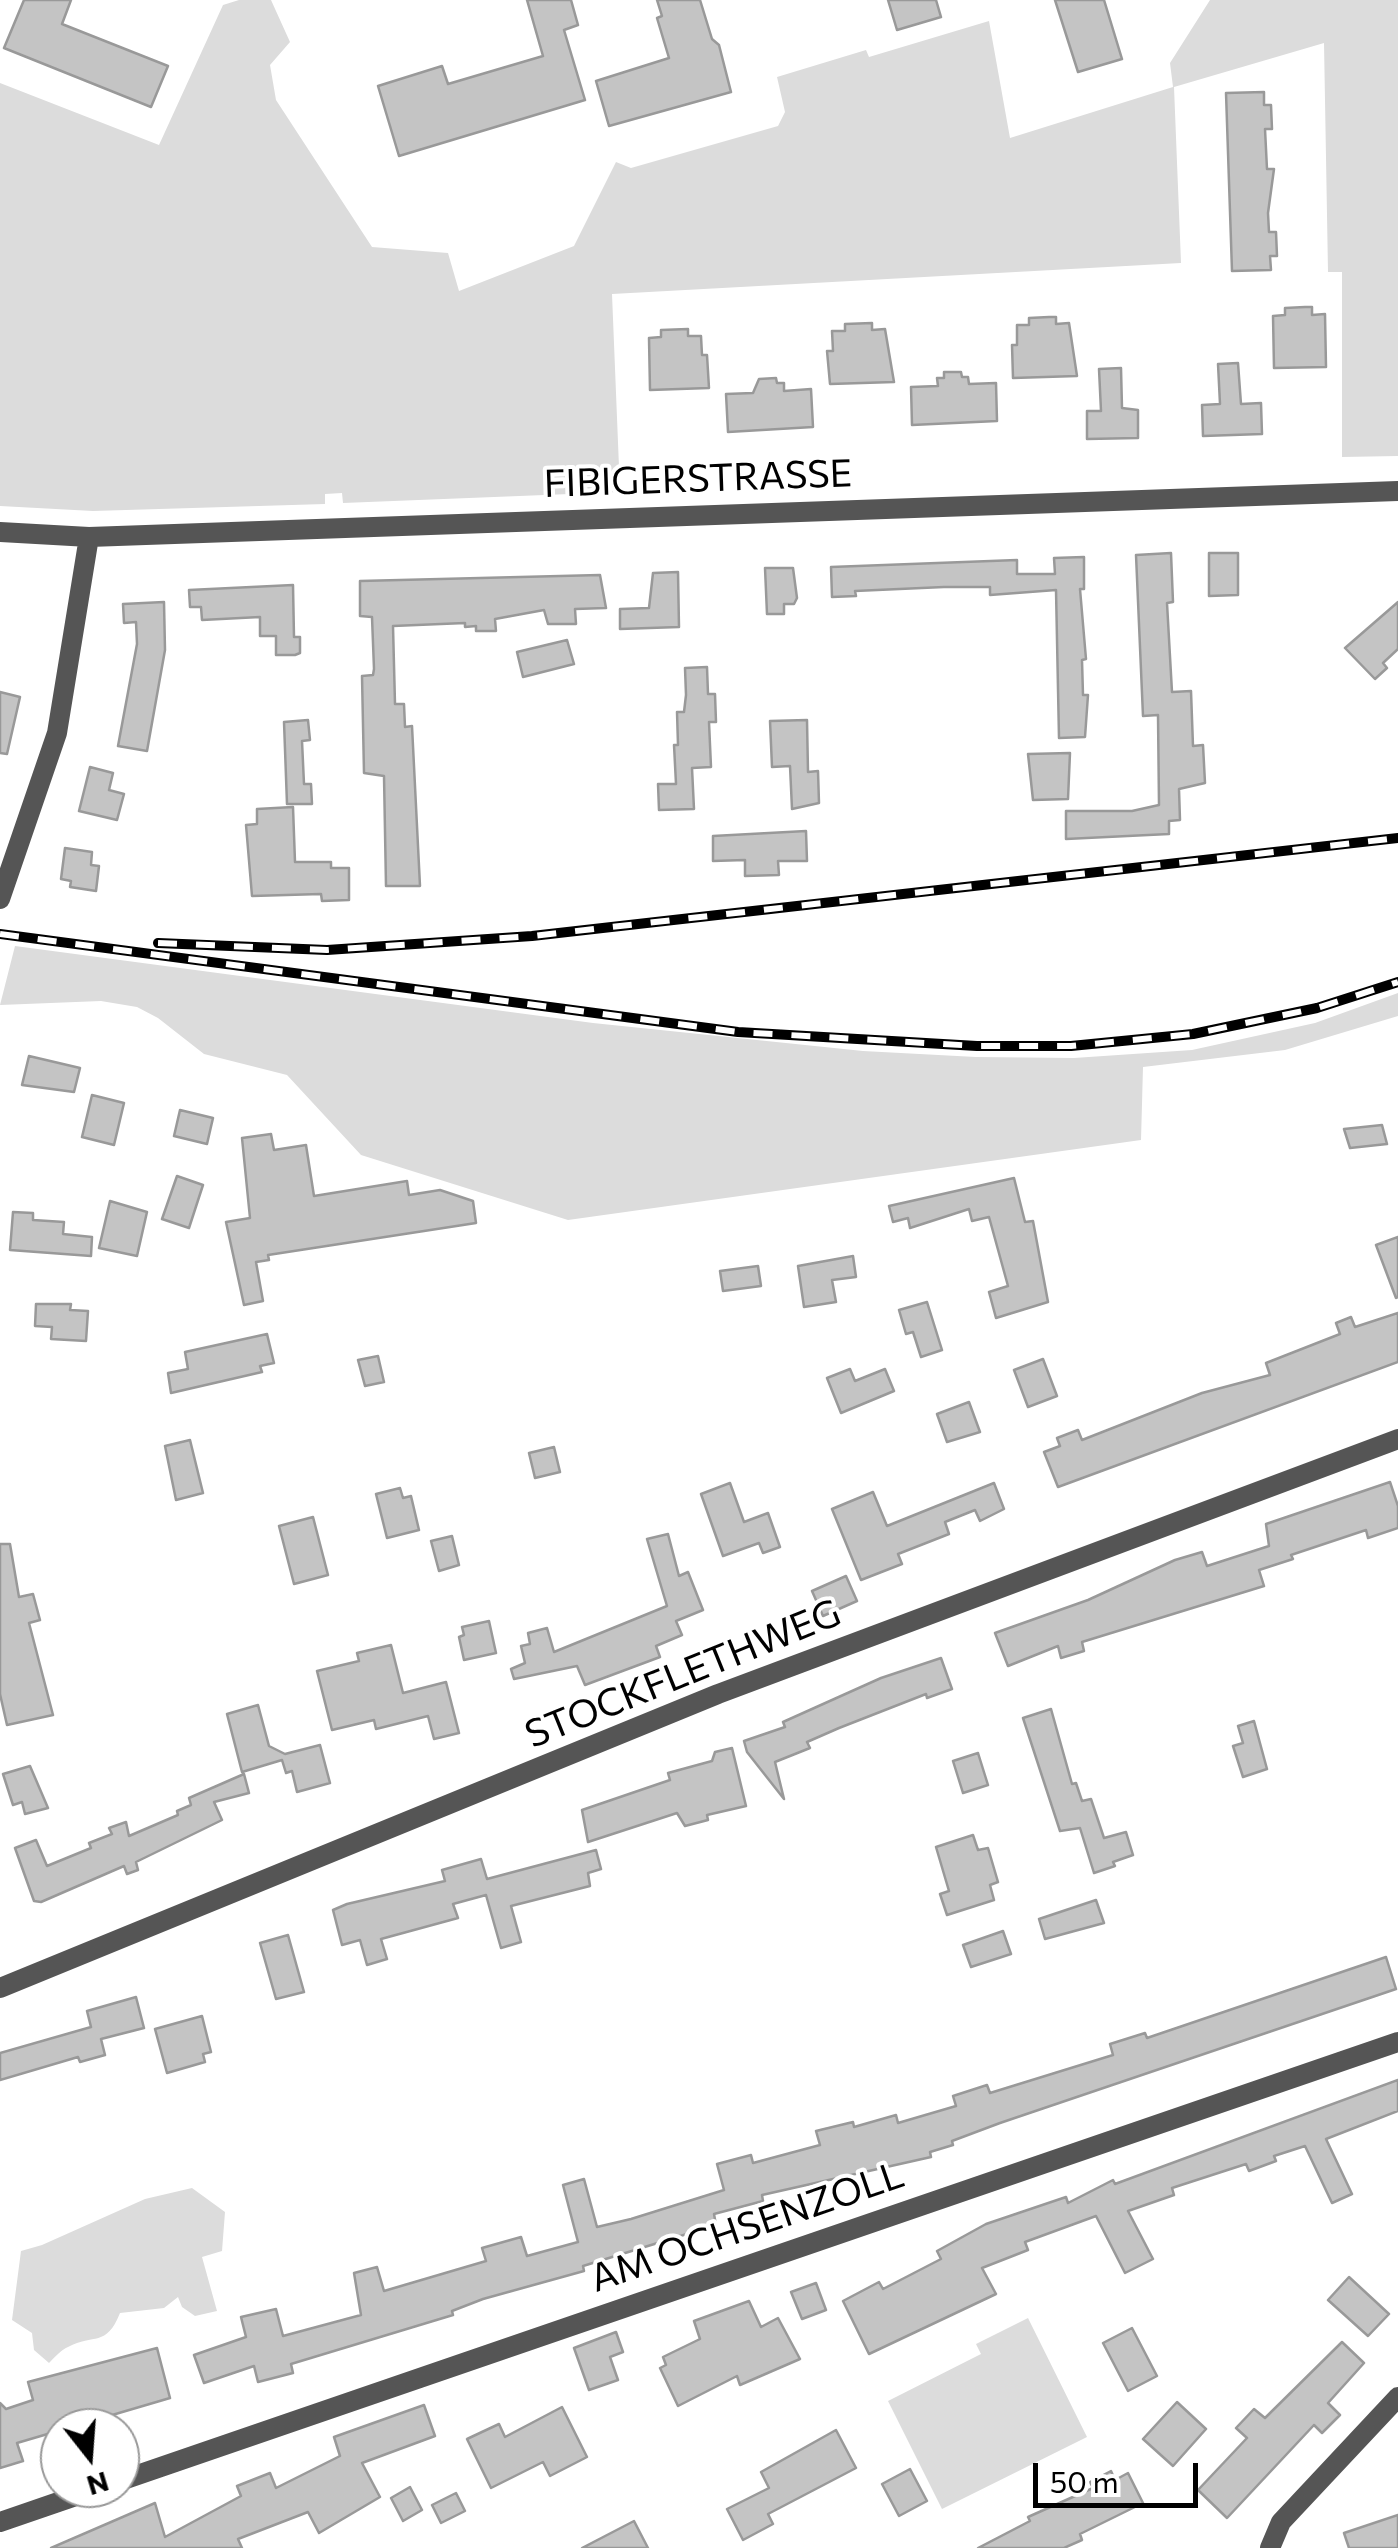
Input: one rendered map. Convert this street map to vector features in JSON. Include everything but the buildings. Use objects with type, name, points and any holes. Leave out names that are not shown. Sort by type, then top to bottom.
[{"type":"street","name":"FIBIGERSTRASSE","points":[[0,532],[89,537],[1398,491]]},
{"type":"street","points":[[0,898],[57,733],[89,537]]},
{"type":"street","name":"STOCKFLETHWEG","points":[[0,1986],[718,1694],[1398,1439]]},
{"type":"street","name":"AM OCHSENZOLL","points":[[140,2474],[1398,2042]]},
{"type":"street","points":[[1270,2548],[1281,2522],[1398,2397]]},
{"type":"street","points":[[0,2522],[41,2508]]},
{"type":"shaded area","points":[[239,0],[271,0],[290,42],[270,65],[276,100],[372,247],[448,253],[459,291],[574,246],[616,162],[631,168],[778,126],[785,112],[777,77],[866,50],[869,57],[989,21],[1010,138],[1173,87],[1170,63],[1210,0],[1398,0],[1398,456],[1342,457],[1342,272],[1328,272],[1324,43],[1174,87],[1181,263],[612,294],[620,492],[343,503],[342,493],[325,494],[325,504],[93,511],[0,506],[0,83],[159,145],[223,5]]},
{"type":"shaded area","points":[[15,946],[593,1023],[863,1051],[976,1057],[1074,1058],[1192,1050],[1315,1023],[1398,993],[1398,1016],[1285,1050],[1143,1067],[1141,1140],[568,1220],[361,1155],[287,1075],[204,1054],[158,1018],[137,1007],[101,1001],[0,1005]]},
{"type":"shaded area","points":[[192,2188],[225,2212],[222,2251],[202,2257],[217,2311],[195,2316],[182,2307],[178,2297],[164,2308],[120,2313],[110,2331],[68,2347],[49,2363],[34,2350],[32,2333],[12,2320],[21,2251],[145,2199]]},
{"type":"shaded area","points":[[1028,2318],[1087,2437],[942,2509],[888,2401],[981,2354],[976,2344]]},
{"type":"railway","points":[[158,943],[327,950],[532,936],[1398,838]]},
{"type":"railway","points":[[0,934],[738,1032],[977,1046],[1071,1046],[1193,1034],[1317,1008],[1398,982]]}]
